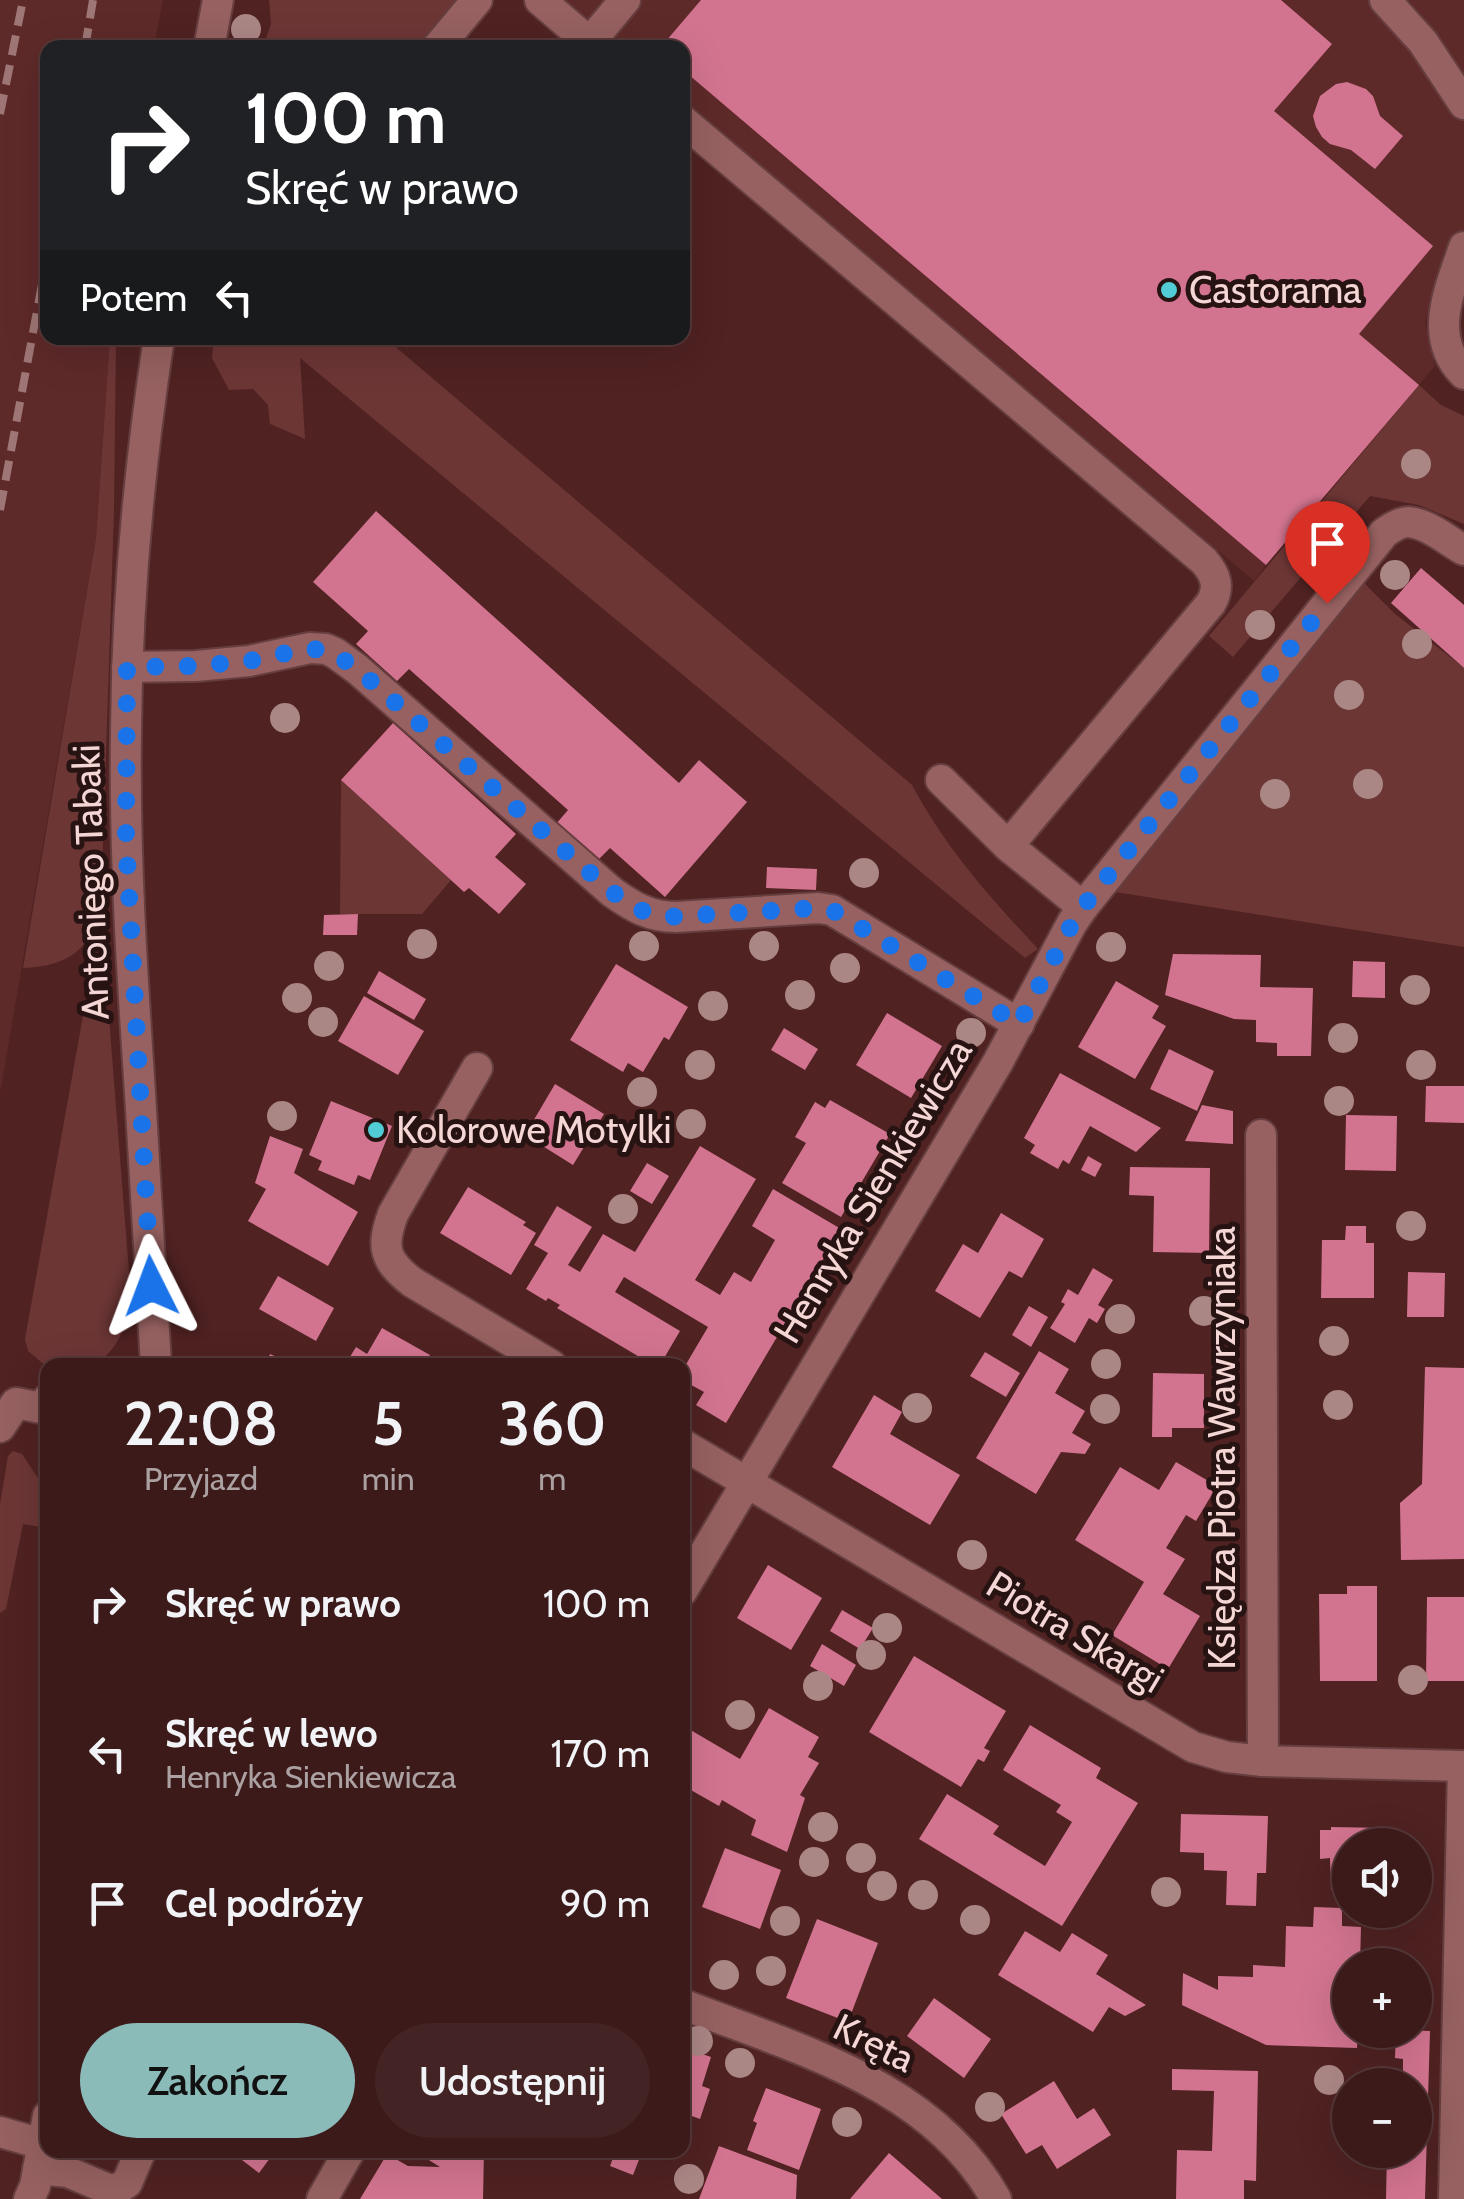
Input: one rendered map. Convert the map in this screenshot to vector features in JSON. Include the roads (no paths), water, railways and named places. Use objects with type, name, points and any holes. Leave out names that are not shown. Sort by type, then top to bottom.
[{"type":"street","points":[[210,40],[218,0]]},
{"type":"street","points":[[444,40],[477,0]]},
{"type":"street","points":[[540,0],[587,40]]},
{"type":"street","points":[[597,40],[625,0]]},
{"type":"street","points":[[1385,0],[1424,42],[1464,104]]},
{"type":"street","points":[[690,127],[1204,562],[1215,576],[1216,590],[1211,603],[1008,846]]},
{"type":"street","points":[[1464,247],[1443,323],[1447,347],[1464,374]]},
{"type":"street","name":"Antoniego Tabaki","points":[[156,1358],[126,840],[127,667],[140,481],[159,345]]},
{"type":"street","name":"Henryka Sienkiewicza","points":[[690,1578],[1019,1024],[1083,907],[1384,533],[1408,522],[1464,550]]},
{"type":"street","points":[[127,667],[196,666],[274,657],[310,648],[326,650],[357,669],[635,908],[651,915],[676,917],[832,910],[1019,1024]]},
{"type":"street","points":[[941,780],[1008,846],[1083,907]]},
{"type":"street","points":[[477,1068],[393,1214],[386,1252],[412,1282],[539,1358]]},
{"type":"street","name":"Księdza Piotra Wawrzyniaka","points":[[1262,1135],[1262,1761]]},
{"type":"street","points":[[0,1427],[16,1403],[40,1408]]},
{"type":"street","name":"Piotra Skargi","points":[[690,1449],[1180,1740],[1210,1753],[1262,1761],[1463,1766]]},
{"type":"street","points":[[1454,2199],[1463,1766]]},
{"type":"street","name":"Kręta","points":[[690,2007],[860,2076],[899,2097],[964,2152],[996,2199]]},
{"type":"street","points":[[0,2132],[38,2169],[68,2172],[117,2190],[128,2183],[138,2158]]},
{"type":"street","points":[[322,2199],[345,2158]]},
{"type":"railway","points":[[0,114],[23,0]]},
{"type":"railway","points":[[86,40],[93,0]]},
{"type":"railway","points":[[0,510],[40,295]]},
{"type":"place","name":"Castorama","points":[[1169,290]]},
{"type":"place","name":"Kolorowe Motylki","points":[[376,1130]]}]
